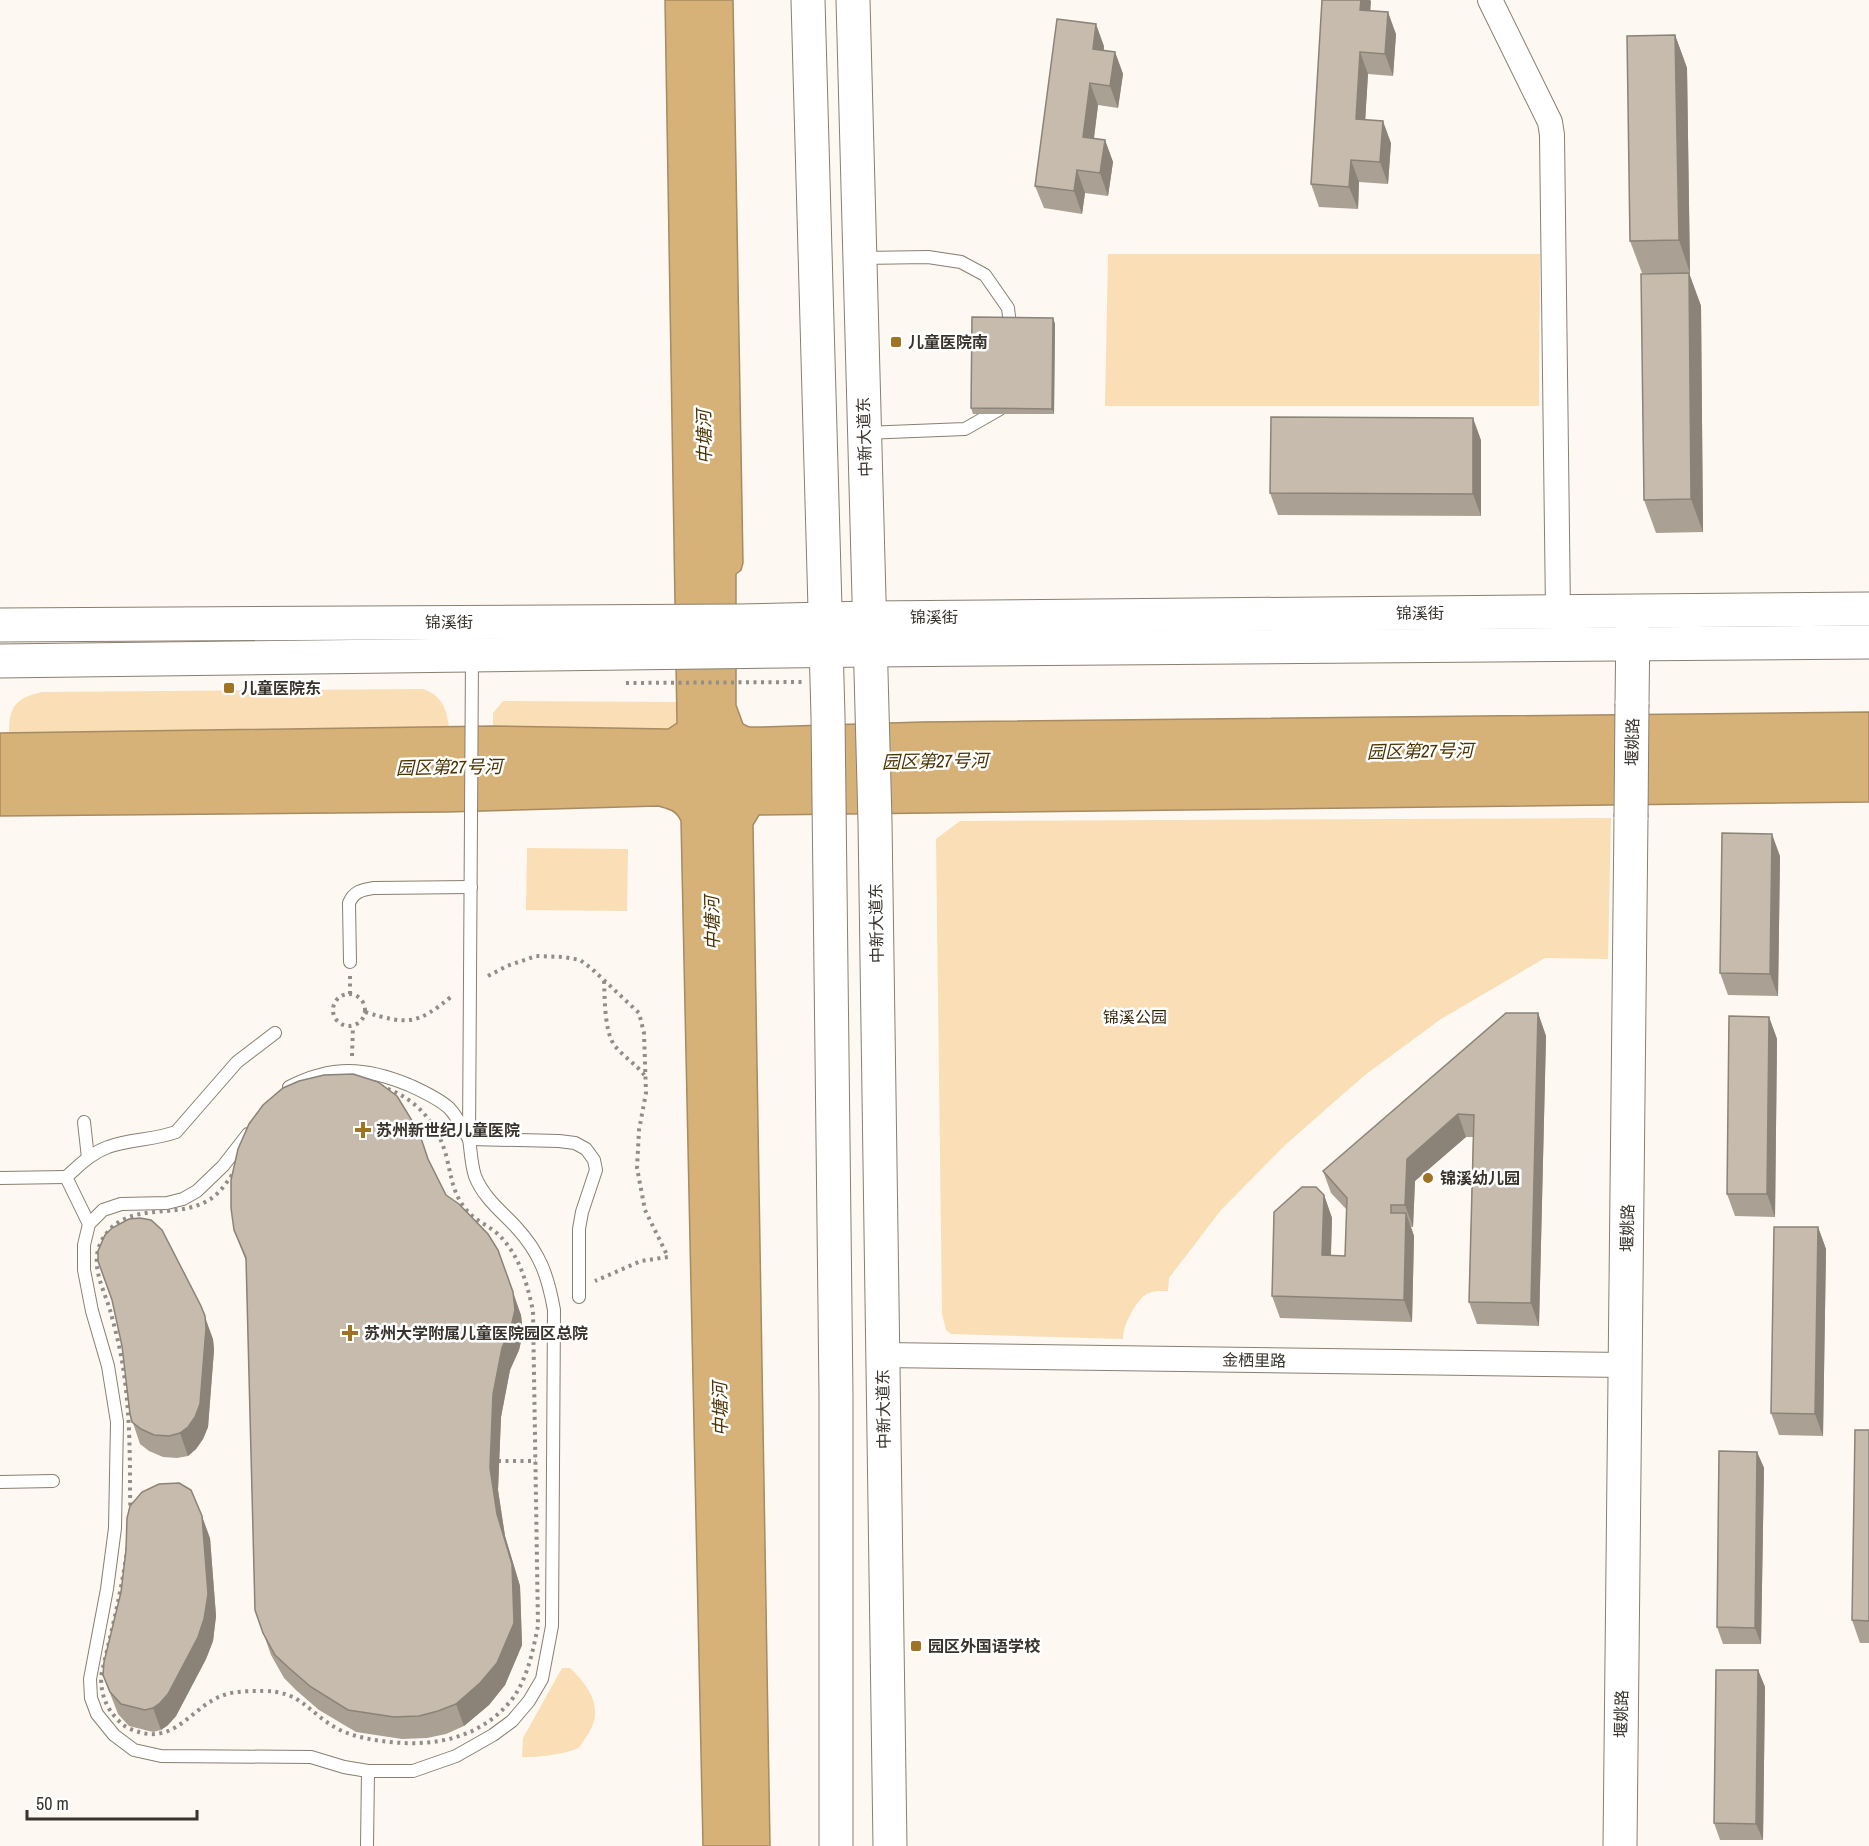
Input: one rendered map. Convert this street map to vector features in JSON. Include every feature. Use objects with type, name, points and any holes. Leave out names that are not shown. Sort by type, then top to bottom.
[{"type":"main road","points":[[808,0],[828,716],[836,1370],[836,1846]]},
{"type":"main road","name":"中新大道东","points":[[853,0],[875,822],[890,1846]]},
{"type":"main road","name":"锦溪街","points":[[826,651],[869,618],[1869,609]]},
{"type":"main road","name":"堰姚路","points":[[1620,1846],[1633,611]]},
{"type":"main road","name":"锦溪街","points":[[0,626],[739,621],[826,651]]},
{"type":"main road","name":"锦溪街","points":[[0,661],[472,655],[671,668],[740,667],[826,651],[870,650],[1869,642]]},
{"type":"street","points":[[1490,0],[1550,122],[1552,135],[1558,612]]},
{"type":"street","name":"金栖里路","points":[[882,1355],[1625,1365]]},
{"type":"lane","points":[[859,258],[928,257],[961,262],[986,275],[1008,308],[1012,342]]},
{"type":"lane","points":[[863,433],[965,429],[1000,410],[1007,387]]},
{"type":"lane","points":[[254,1125],[223,1166],[190,1195],[167,1203],[121,1204],[103,1210],[89,1224],[84,1245],[84,1270],[92,1311],[108,1366],[117,1422],[115,1528],[107,1589],[90,1679],[91,1698],[97,1714],[114,1735],[134,1750],[161,1756],[311,1757],[344,1767],[368,1771],[413,1771],[456,1756],[493,1735],[512,1721],[529,1701],[542,1679],[552,1626],[554,1310],[549,1281],[536,1253],[518,1229],[489,1200],[476,1177],[469,1139],[472,655]]},
{"type":"lane","points":[[350,962],[349,903],[352,896],[359,890],[471,887]]},
{"type":"lane","points":[[0,1178],[66,1177],[87,1158],[108,1147],[162,1137],[176,1132],[237,1062],[275,1033]]},
{"type":"lane","points":[[282,1094],[307,1078],[327,1072],[367,1071],[423,1092],[450,1109],[469,1139]]},
{"type":"lane","points":[[84,1122],[87,1158]]},
{"type":"lane","points":[[469,1139],[575,1143],[586,1149],[594,1160],[596,1170],[582,1212],[579,1229],[579,1297]]},
{"type":"lane","points":[[66,1177],[89,1224]]},
{"type":"lane","points":[[0,1482],[53,1481]]},
{"type":"lane","points":[[367,1846],[368,1771]]},
{"type":"path","points":[[671,668],[740,667],[826,651]]},
{"type":"path","points":[[365,1012],[391,1020],[415,1020],[424,1017],[470,985],[507,966],[536,956],[580,960],[639,1013],[644,1033],[646,1093],[638,1139],[637,1168],[645,1210],[668,1257],[641,1261],[594,1282]]},
{"type":"path","points":[[603,980],[610,1036],[615,1046],[638,1067],[645,1077]]},
{"type":"path","points":[[350,994],[357,995],[363,1001],[365,1012],[360,1023],[345,1026],[333,1016],[333,1008],[339,997],[350,994]]},
{"type":"path","points":[[336,1082],[362,1082],[412,1100],[425,1112],[435,1129],[446,1154],[456,1194],[465,1209],[499,1235],[512,1251],[526,1278],[533,1311],[536,1461],[538,1626],[533,1649],[525,1676],[513,1698],[496,1716],[470,1733],[448,1741],[427,1744],[355,1736],[336,1728],[289,1694],[253,1691],[226,1694],[173,1730],[153,1735],[134,1731],[122,1724],[104,1701],[101,1676],[120,1592],[129,1531],[130,1423],[123,1364],[97,1269],[101,1241],[121,1219],[131,1215],[176,1211],[207,1200],[222,1189],[250,1146],[274,1118],[291,1102],[307,1093],[336,1082]]},
{"type":"path","points":[[498,1461],[553,1461]]},
{"type":"green space","points":[[1108,254],[1540,254],[1539,406],[1105,406]]},
{"type":"green space","points":[[422,689],[429,691],[442,703],[449,728],[9,733],[10,716],[15,705],[25,697],[42,692]]},
{"type":"green space","points":[[503,701],[678,702],[677,723],[668,729],[493,726],[493,713]]},
{"type":"green space","name":"锦溪公园","points":[[1611,818],[1608,959],[1545,958],[1441,1019],[1365,1075],[1284,1146],[1221,1210],[1169,1278],[1168,1291],[1150,1293],[1136,1305],[1127,1322],[1123,1339],[951,1334],[946,1330],[942,1314],[936,839],[960,821]]},
{"type":"green space","points":[[527,848],[628,849],[627,911],[526,910]]},
{"type":"green space","points":[[562,1668],[570,1668],[589,1691],[595,1709],[592,1727],[578,1748],[550,1755],[522,1757],[523,1738]]},
{"type":"water","points":[[665,0],[733,0],[743,563],[741,570],[736,574],[736,705],[743,724],[749,727],[762,727],[922,722],[1869,712],[1869,802],[759,815],[753,825],[770,1846],[703,1846],[681,821],[677,814],[658,806],[447,812],[0,816],[0,733],[493,726],[668,729],[677,723]]},
{"type":"building","points":[[1322,0],[1361,0],[1360,10],[1388,12],[1385,54],[1360,52],[1356,119],[1383,121],[1380,162],[1351,160],[1349,187],[1311,184]]},
{"type":"building","points":[[1057,19],[1096,24],[1093,49],[1115,52],[1110,86],[1090,83],[1083,137],[1105,140],[1100,173],[1077,170],[1074,191],[1035,186]]},
{"type":"building","points":[[1675,35],[1679,240],[1630,241],[1627,36]]},
{"type":"building","points":[[1689,273],[1691,499],[1644,500],[1641,274]]},
{"type":"building","points":[[972,317],[1053,318],[1052,409],[971,408]]},
{"type":"building","points":[[1271,417],[1473,418],[1473,494],[1270,493]]},
{"type":"building","points":[[1722,833],[1772,834],[1770,974],[1720,973]]},
{"type":"building","points":[[1506,1013],[1538,1013],[1531,1303],[1469,1302],[1474,1115],[1458,1114],[1407,1159],[1405,1205],[1391,1205],[1391,1213],[1406,1213],[1404,1300],[1272,1296],[1274,1212],[1302,1187],[1316,1187],[1324,1195],[1322,1255],[1345,1256],[1347,1198],[1323,1171]]},
{"type":"building","points":[[1729,1016],[1769,1017],[1767,1194],[1727,1194]]},
{"type":"building","points":[[353,1074],[378,1082],[397,1096],[419,1132],[428,1159],[446,1195],[459,1204],[488,1234],[498,1250],[513,1292],[515,1310],[502,1348],[493,1394],[490,1468],[497,1514],[512,1564],[514,1623],[497,1663],[480,1683],[456,1704],[419,1716],[394,1717],[348,1710],[311,1687],[275,1655],[263,1633],[255,1610],[246,1258],[234,1230],[231,1180],[238,1149],[249,1124],[263,1105],[283,1088],[299,1081],[324,1075]]},
{"type":"building","points":[[129,1219],[151,1220],[162,1230],[205,1316],[200,1404],[188,1427],[180,1433],[169,1436],[154,1435],[132,1422],[122,1346],[112,1300],[98,1261],[98,1251],[105,1235],[112,1228]]},
{"type":"building","points":[[1774,1227],[1818,1227],[1815,1414],[1771,1413]]},
{"type":"building","points":[[1855,1430],[1869,1430],[1869,1621],[1852,1620]]},
{"type":"building","points":[[1719,1451],[1757,1452],[1755,1628],[1717,1627]]},
{"type":"building","points":[[179,1483],[191,1490],[202,1516],[208,1594],[198,1637],[168,1694],[153,1708],[145,1710],[121,1704],[110,1692],[103,1675],[104,1662],[121,1592],[130,1506],[142,1492],[159,1484]]},
{"type":"building","points":[[1716,1670],[1758,1670],[1756,1824],[1714,1823]]},
{"type":"place","name":"儿童医院南","points":[[896,342]]},
{"type":"place","name":"儿童医院东","points":[[229,688]]},
{"type":"place","name":"苏州新世纪儿童医院","points":[[363,1130]]},
{"type":"place","name":"锦溪幼儿园","points":[[1428,1178]]},
{"type":"place","name":"苏州大学附属儿童医院园区总院","points":[[350,1333]]},
{"type":"place","name":"园区外国语学校","points":[[916,1646]]},
{"type":"water label","name":"中塘河","points":[[704,437]]},
{"type":"water label","name":"园区第27号河","points":[[1420,751]]},
{"type":"water label","name":"园区第27号河","points":[[935,761]]},
{"type":"water label","name":"园区第27号河","points":[[449,767]]},
{"type":"water label","name":"中塘河","points":[[712,923]]},
{"type":"water label","name":"中塘河","points":[[720,1409]]}]
